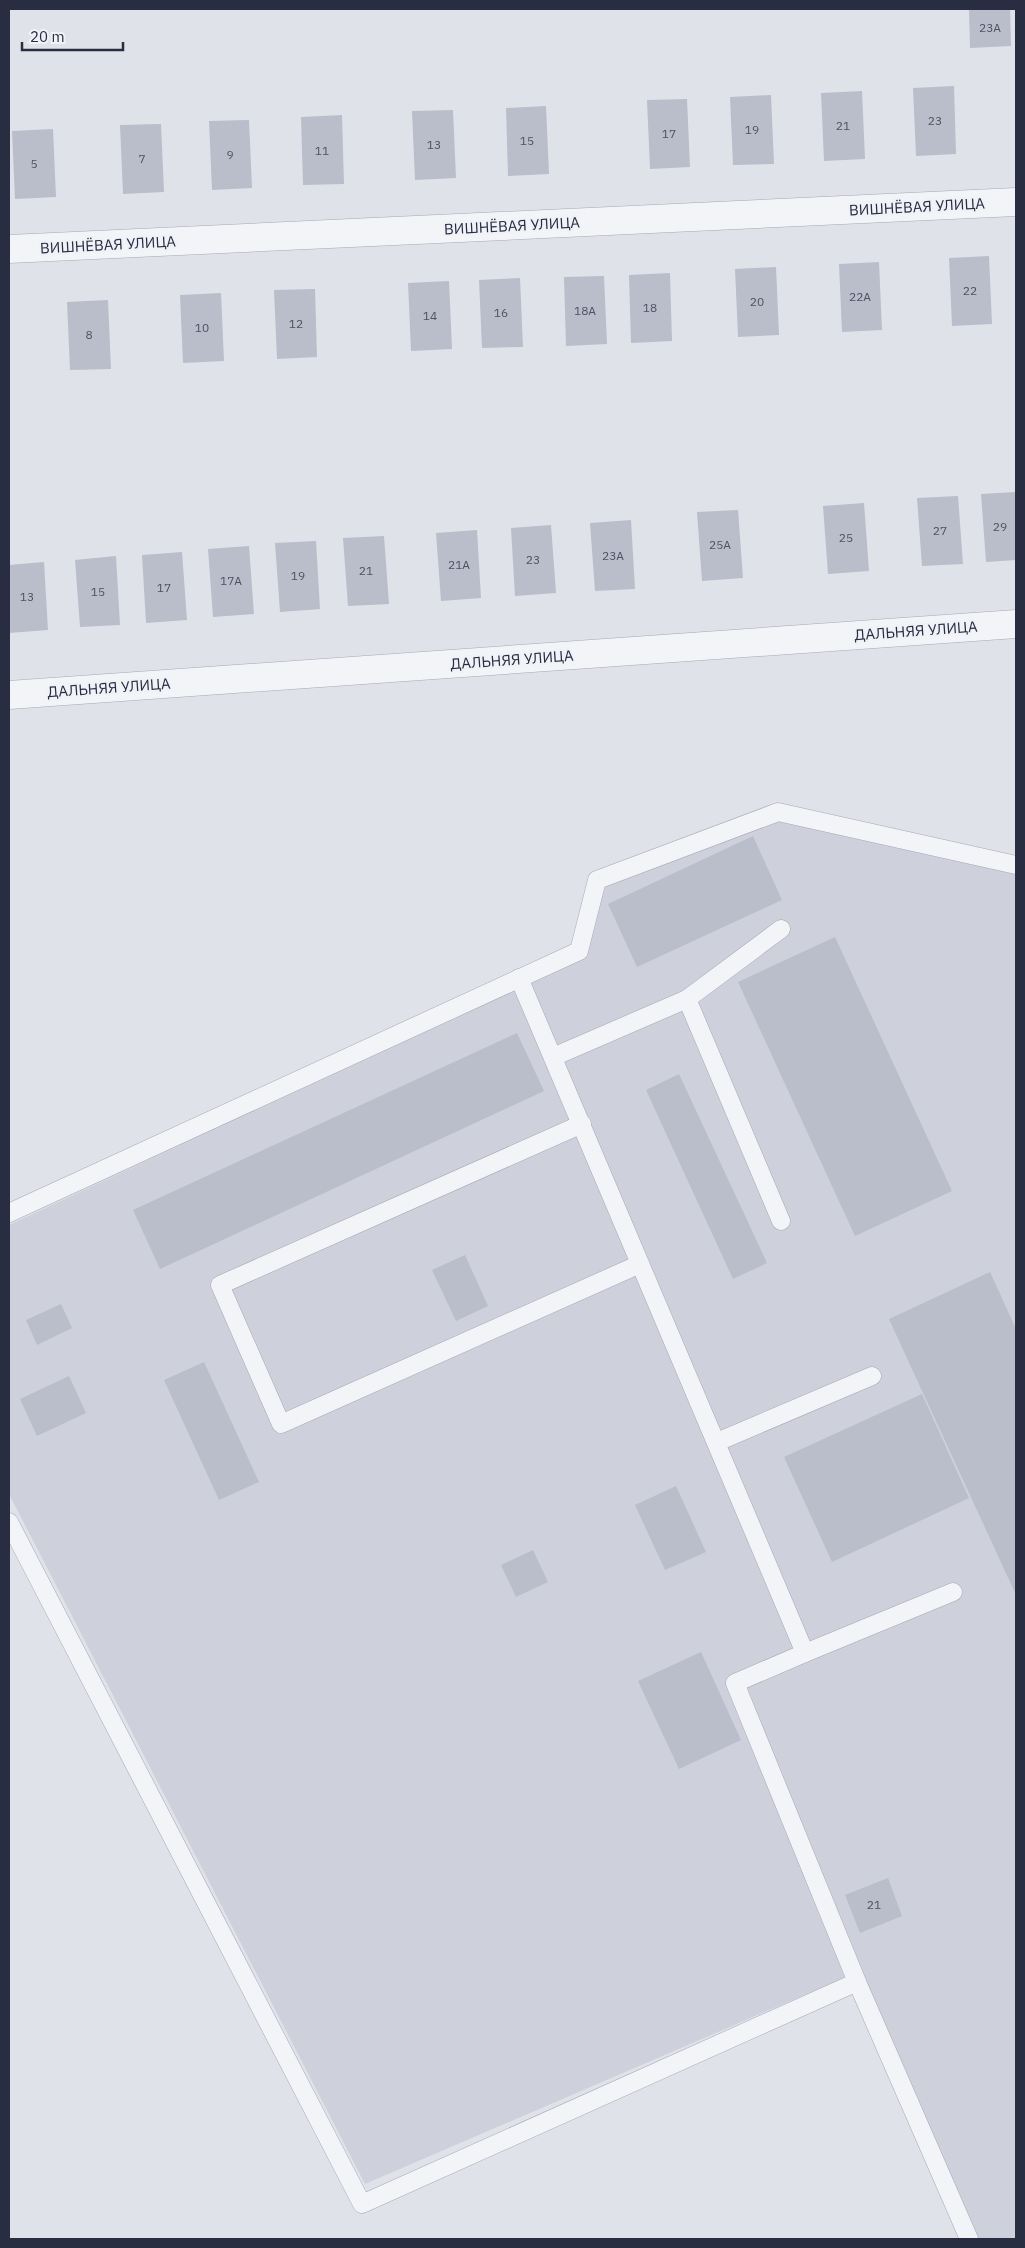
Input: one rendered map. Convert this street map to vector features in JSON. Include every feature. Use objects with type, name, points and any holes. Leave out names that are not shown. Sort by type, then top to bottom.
[{"type":"street","name":"ВИШНЁВАЯ УЛИЦА","points":[[9,249],[1016,202]]},
{"type":"street","name":"ДАЛЬНЯЯ УЛИЦА","points":[[9,695],[1016,624]]},
{"type":"lane","points":[[9,1213],[579,951],[597,880],[778,812],[1016,865]]},
{"type":"lane","points":[[553,1057],[687,999],[781,929]]},
{"type":"lane","points":[[520,978],[805,1653]]},
{"type":"lane","points":[[687,999],[781,1221]]},
{"type":"lane","points":[[582,1124],[220,1285],[281,1424],[640,1264]]},
{"type":"lane","points":[[717,1442],[872,1376]]},
{"type":"lane","points":[[9,1522],[362,2204],[857,1982]]},
{"type":"lane","points":[[953,1592],[735,1682],[857,1982],[969,2239]]},
{"type":"shaded area","points":[[778,818],[1016,870],[1016,2239],[976,2239],[860,1971],[365,2184],[9,1494],[9,1225],[586,956],[603,885]]},
{"type":"building","points":[[969,9],[1010,9],[1011,46],[970,48]]},
{"type":"building","points":[[954,86],[956,154],[916,156],[913,88]]},
{"type":"building","points":[[862,91],[865,159],[824,161],[821,93]]},
{"type":"building","points":[[771,95],[774,164],[733,165],[730,97]]},
{"type":"building","points":[[687,99],[690,167],[650,169],[647,100]]},
{"type":"building","points":[[546,106],[549,174],[508,176],[506,108]]},
{"type":"building","points":[[453,110],[456,178],[415,180],[412,111]]},
{"type":"building","points":[[342,115],[344,184],[303,185],[301,117]]},
{"type":"building","points":[[249,120],[252,188],[212,190],[209,121]]},
{"type":"building","points":[[161,124],[164,192],[123,194],[120,125]]},
{"type":"building","points":[[53,129],[56,197],[15,199],[12,131]]},
{"type":"building","points":[[989,256],[992,324],[952,326],[949,258]]},
{"type":"building","points":[[879,262],[882,330],[842,332],[839,264]]},
{"type":"building","points":[[776,267],[779,335],[738,337],[735,269]]},
{"type":"building","points":[[670,273],[672,341],[631,343],[629,275]]},
{"type":"building","points":[[604,276],[607,344],[566,346],[564,277]]},
{"type":"building","points":[[520,278],[523,347],[482,348],[479,280]]},
{"type":"building","points":[[449,281],[452,349],[411,351],[408,283]]},
{"type":"building","points":[[315,289],[317,357],[277,359],[274,290]]},
{"type":"building","points":[[221,293],[224,361],[183,363],[180,295]]},
{"type":"building","points":[[108,300],[111,369],[70,370],[67,302]]},
{"type":"building","points":[[1016,492],[1016,560],[986,562],[981,494]]},
{"type":"building","points":[[958,496],[963,564],[922,566],[917,498]]},
{"type":"building","points":[[864,503],[869,571],[828,574],[823,506]]},
{"type":"building","points":[[738,510],[743,578],[702,581],[697,512]]},
{"type":"building","points":[[631,520],[635,589],[595,591],[590,523]]},
{"type":"building","points":[[551,525],[556,593],[515,596],[511,528]]},
{"type":"building","points":[[477,530],[481,598],[441,601],[436,533]]},
{"type":"building","points":[[384,536],[389,604],[348,606],[343,538]]},
{"type":"building","points":[[316,541],[320,609],[280,612],[275,543]]},
{"type":"building","points":[[249,546],[254,614],[213,617],[208,549]]},
{"type":"building","points":[[182,552],[187,620],[146,623],[142,555]]},
{"type":"building","points":[[116,556],[120,625],[80,627],[75,560]]},
{"type":"building","points":[[44,562],[48,630],[9,633],[9,565]]},
{"type":"building","points":[[753,836],[782,900],[637,967],[608,904]]},
{"type":"building","points":[[835,937],[952,1191],[855,1236],[738,982]]},
{"type":"building","points":[[517,1033],[544,1091],[160,1269],[133,1210]]},
{"type":"building","points":[[679,1074],[767,1263],[733,1279],[646,1090]]},
{"type":"building","points":[[465,1255],[488,1306],[456,1321],[432,1270]]},
{"type":"building","points":[[990,1272],[1016,1329],[1016,1595],[889,1319]]},
{"type":"building","points":[[61,1304],[72,1328],[37,1345],[26,1320]]},
{"type":"building","points":[[204,1362],[259,1482],[219,1500],[164,1380]]},
{"type":"building","points":[[69,1376],[86,1413],[37,1436],[20,1399]]},
{"type":"building","points":[[922,1394],[969,1498],[832,1562],[784,1457]]},
{"type":"building","points":[[676,1486],[706,1552],[665,1570],[635,1505]]},
{"type":"building","points":[[533,1550],[548,1582],[516,1597],[501,1565]]},
{"type":"building","points":[[701,1652],[741,1740],[679,1769],[638,1681]]},
{"type":"building","points":[[888,1878],[902,1916],[860,1933],[845,1895]]}]
